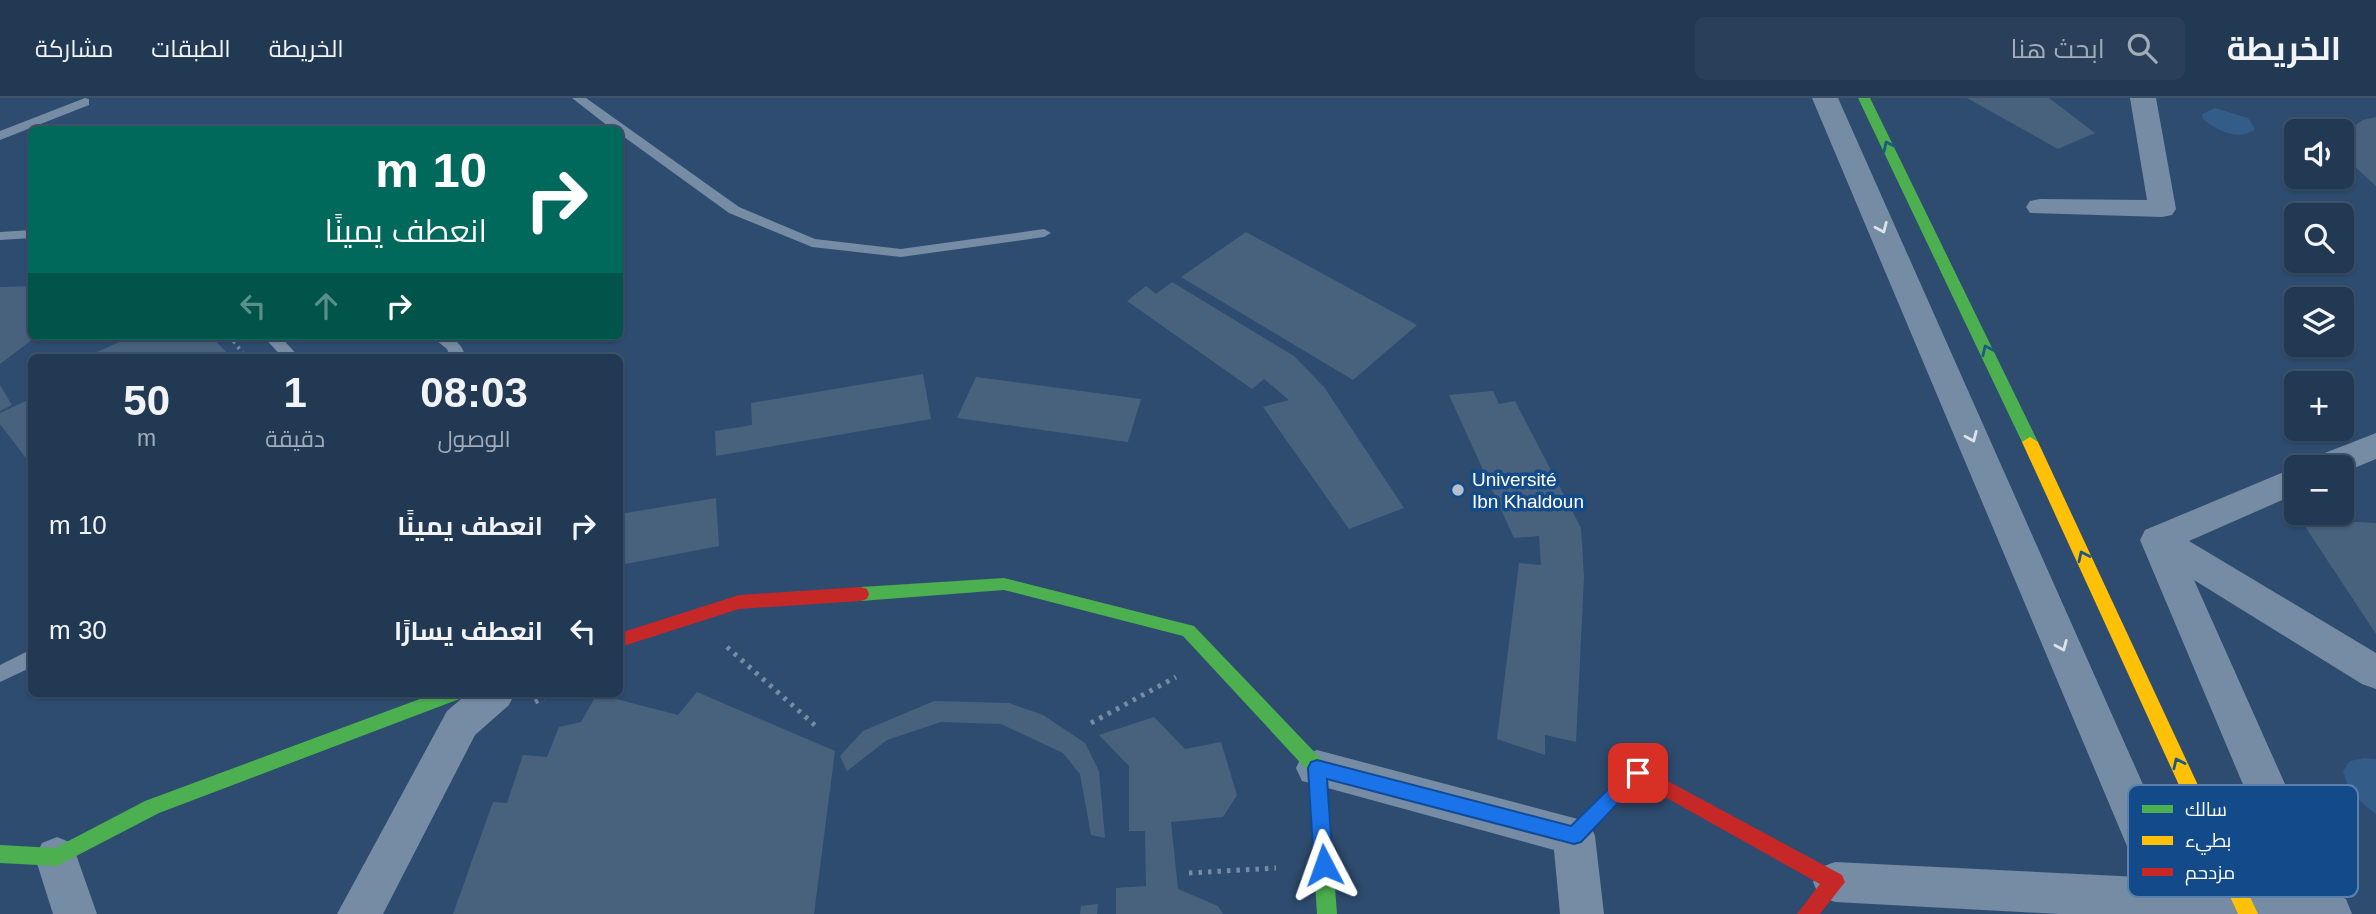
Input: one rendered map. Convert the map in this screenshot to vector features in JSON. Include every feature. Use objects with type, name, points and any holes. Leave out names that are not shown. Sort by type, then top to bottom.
[{"type":"street","points":[[1825,98],[2128,800]]},
{"type":"street","points":[[1864,98],[1966,304],[2189,785]]},
{"type":"street","points":[[2040,207],[2162,209],[2143,98]]},
{"type":"street","points":[[2352,455],[2376,445]]},
{"type":"street","points":[[2158,540],[2284,485]]},
{"type":"street","points":[[2158,540],[2376,673]]},
{"type":"street","points":[[2158,540],[2266,785]]},
{"type":"street","points":[[623,639],[739,602],[1004,584],[1188,631],[1317,768],[1574,836]]},
{"type":"street","points":[[0,854],[57,856],[152,807],[445,697]]},
{"type":"street","points":[[359,914],[461,723],[490,697]]},
{"type":"street","points":[[1317,768],[1327,914]]},
{"type":"street","points":[[1574,836],[1638,773],[1821,898],[2174,906],[2323,914],[2316,897]]},
{"type":"street","points":[[1574,836],[1582,914]]},
{"type":"street","points":[[57,856],[75,914]]},
{"type":"lane","points":[[578,98],[617,126]]},
{"type":"lane","points":[[0,136],[85,102]]},
{"type":"lane","points":[[623,130],[734,210],[812,243],[901,253],[1044,233]]},
{"type":"lane","points":[[0,236],[28,234]]},
{"type":"lane","points":[[275,340],[289,354]]},
{"type":"lane","points":[[445,340],[454,346],[457,354]]},
{"type":"lane","points":[[0,674],[28,659]]},
{"type":"path","points":[[232,340],[244,354]]},
{"type":"path","points":[[722,642],[818,729]]},
{"type":"path","points":[[1091,723],[1181,674]]},
{"type":"path","points":[[1189,873],[1281,867]]},
{"type":"water","points":[[2215,108],[2248,118],[2255,129],[2249,133],[2236,134],[2214,127],[2203,119],[2202,114]]},
{"type":"water","points":[[2376,759],[2376,814],[2358,799],[2358,785],[2348,784],[2343,771],[2350,761]]},
{"type":"building","points":[[1967,98],[2049,98],[2095,133],[2058,149]]},
{"type":"building","points":[[2376,117],[2376,186],[2354,166],[2354,126],[2363,120]]},
{"type":"building","points":[[1246,232],[1417,325],[1353,380],[1181,277]]},
{"type":"building","points":[[1172,282],[1294,356],[1324,387],[1404,508],[1349,529],[1263,407],[1289,400],[1264,379],[1252,389],[1127,301],[1146,286],[1156,294]]},
{"type":"building","points":[[28,286],[28,340],[32,340],[0,364],[0,287]]},
{"type":"building","points":[[123,340],[215,340],[226,352],[222,354],[93,354]]},
{"type":"building","points":[[923,374],[931,419],[716,456],[715,431],[752,425],[751,403]]},
{"type":"building","points":[[976,377],[1141,399],[1128,442],[957,418]]},
{"type":"building","points":[[0,385],[12,405],[0,411]]},
{"type":"building","points":[[1493,391],[1499,404],[1515,401],[1581,528],[1584,577],[1576,742],[1545,735],[1545,755],[1497,739],[1519,563],[1541,565],[1539,536],[1514,538],[1449,395]]},
{"type":"building","points":[[28,400],[28,461],[0,424],[0,413]]},
{"type":"building","points":[[716,498],[719,546],[623,564],[623,514]]},
{"type":"building","points":[[2376,523],[2376,634],[2304,525]]},
{"type":"building","points":[[697,692],[835,751],[814,914],[453,914],[493,802],[507,803],[523,755],[547,757],[559,727],[581,722],[595,697],[609,697],[678,715]]},
{"type":"building","points":[[934,701],[1009,703],[1043,715],[1085,743],[1099,771],[1105,838],[1091,835],[1080,774],[1063,753],[1001,724],[941,722],[887,740],[847,771],[840,756],[863,731]]},
{"type":"building","points":[[1154,717],[1185,749],[1221,742],[1237,795],[1223,817],[1171,822],[1178,889],[1218,906],[1223,914],[1116,914],[1116,888],[1146,886],[1145,831],[1129,831],[1129,766],[1099,735]]},
{"type":"building","points":[[1098,904],[1097,914],[1080,914],[1081,906]]},
{"type":"traffic: fast","points":[[1864,98],[2030,442]]},
{"type":"traffic: fast","points":[[861,594],[1004,584],[1188,631],[1317,768],[1327,914]]},
{"type":"traffic: fast","points":[[0,854],[57,857],[152,807],[445,697]]},
{"type":"traffic: slow","points":[[2030,442],[2188,785]]},
{"type":"traffic: slow","points":[[2240,897],[2248,914]]},
{"type":"traffic: jam","points":[[623,639],[739,602],[861,594]]},
{"type":"traffic: jam","points":[[1574,836],[1638,773],[1835,882],[1807,914]]},
{"type":"place","name":"Université Ibn Khaldoun","points":[[1458,490]]},
{"type":"route","points":[[1324,865],[1317,768],[1574,836],[1638,773]]}]
